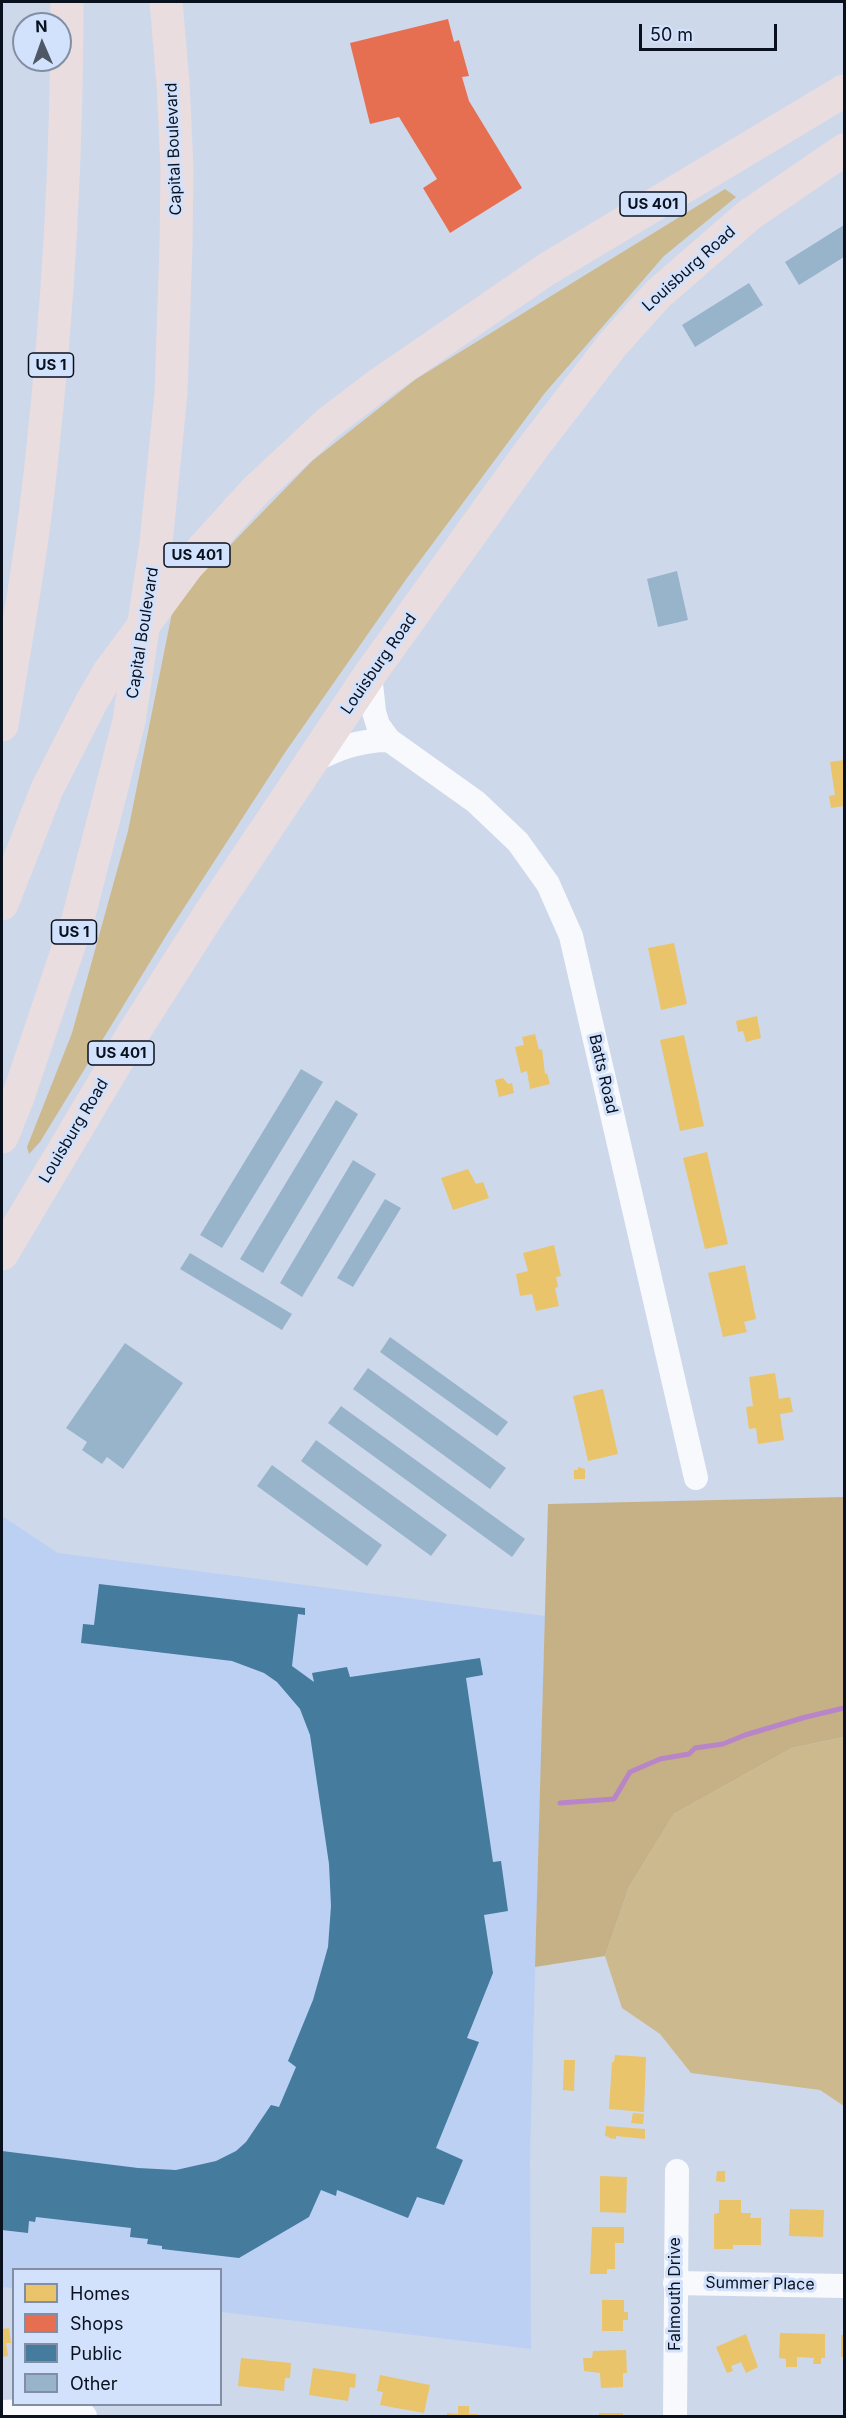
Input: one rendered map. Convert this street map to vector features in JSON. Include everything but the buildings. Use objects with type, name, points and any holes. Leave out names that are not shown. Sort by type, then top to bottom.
[{"type":"highway","name":"US 1","points":[[2,725],[23,600],[48,400],[63,199],[67,2]]},
{"type":"highway","name":"Capital Boulevard","points":[[2,1137],[18,1097],[78,919],[129,721],[156,543],[171,393],[176,256],[177,168],[166,2]]},
{"type":"highway","name":"US 401","points":[[2,904],[47,789],[92,701],[110,672],[188,565],[255,490],[337,416],[382,382],[547,268],[844,92]]},
{"type":"highway","name":"Louisburg Road","points":[[2,1254],[136,1029],[311,762],[370,674],[531,450],[613,344],[650,303],[750,215],[844,150]]},
{"type":"street","points":[[370,674],[374,712],[378,725],[388,741]]},
{"type":"street","points":[[311,762],[352,743],[369,740],[388,741]]},
{"type":"street","name":"Batts Road","points":[[388,741],[452,783],[499,822],[518,843],[548,884],[571,936],[696,1478]]},
{"type":"street","name":"Falmouth Drive","points":[[675,2416],[677,2172]]},
{"type":"street","name":"Summer Place","points":[[675,2283],[844,2286]]},
{"type":"street","points":[[2,2412],[28,2410],[86,2416]]},
{"type":"shaded area","points":[[725,189],[736,197],[664,256],[544,394],[407,578],[284,754],[169,931],[40,1142],[29,1154],[27,1147],[72,1033],[128,831],[174,603],[312,461],[416,379]]},
{"type":"shaded area","points":[[844,1497],[844,1737],[792,1748],[674,1814],[629,1887],[605,1956],[535,1967],[548,1504]]},
{"type":"shaded area","points":[[2,1516],[58,1553],[545,1616],[530,2155],[531,2349],[222,2312],[222,2268],[12,2268],[12,2288],[2,2287]]},
{"type":"shaded area","points":[[844,1737],[844,2106],[820,2090],[691,2073],[660,2034],[622,2008],[605,1956],[629,1887],[674,1814],[792,1748]]},
{"type":"waterway","points":[[560,1803],[614,1799],[630,1772],[660,1759],[689,1754],[695,1748],[723,1744],[745,1735],[844,1708]]}]
